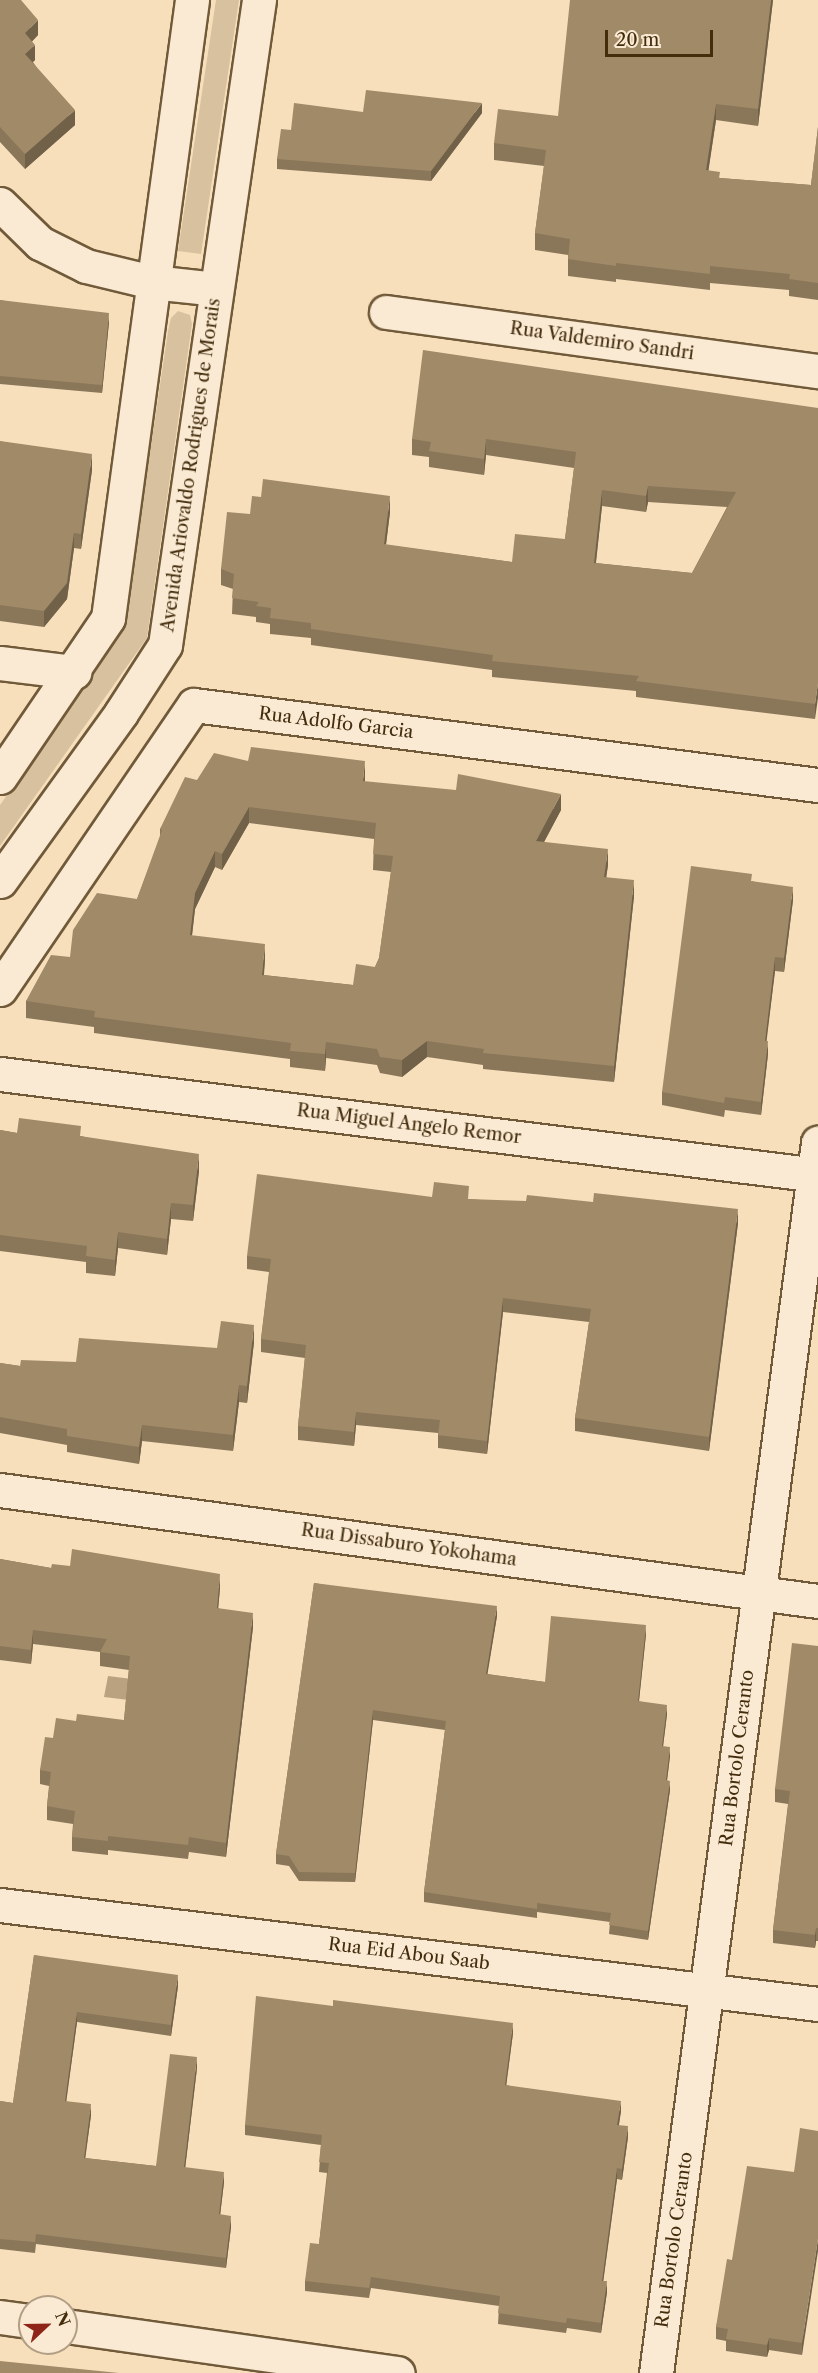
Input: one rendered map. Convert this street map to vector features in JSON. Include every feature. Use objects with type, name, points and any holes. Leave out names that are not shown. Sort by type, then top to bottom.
[{"type":"street","points":[[0,777],[74,672],[108,618],[192,0]]},
{"type":"street","name":"Avenida Ariovaldo Rodrigues de Morais","points":[[0,881],[121,713],[165,645],[259,0]]},
{"type":"street","points":[[0,204],[40,243],[86,266],[152,282],[216,289]]},
{"type":"street","name":"Rua Valdemiro Sandri","points":[[386,312],[818,371]]},
{"type":"street","points":[[0,663],[74,672]]},
{"type":"street","name":"Rua Adolfo Garcia","points":[[0,989],[194,705],[818,785]]},
{"type":"street","name":"Rua Miguel Angelo Remor","points":[[0,1074],[817,1164]]},
{"type":"street","name":"Rua Bortolo Ceranto","points":[[656,2373],[817,1164]]},
{"type":"street","name":"Rua Dissaburo Yokohama","points":[[0,1490],[818,1601]]},
{"type":"street","name":"Rua Eid Abou Saab","points":[[0,1905],[818,2004]]},
{"type":"street","points":[[0,2317],[18,2319]]},
{"type":"street","points":[[78,2328],[398,2373]]},
{"type":"shaded area","points":[[216,0],[239,0],[201,254],[178,251]]},
{"type":"shaded area","points":[[178,311],[190,315],[192,324],[147,638],[0,846],[0,805],[124,629],[168,331],[171,318]]},
{"type":"shaded area","points":[[108,1676],[148,1681],[145,1702],[104,1697]]},
{"type":"building","points":[[0,0],[21,0],[38,20],[25,33],[35,45],[25,54],[75,110],[25,154],[0,127]]},
{"type":"building","points":[[570,0],[771,0],[758,109],[716,104],[706,170],[720,172],[719,178],[811,185],[818,127],[818,283],[789,279],[790,274],[710,266],[710,274],[616,263],[616,266],[568,259],[570,239],[535,233],[546,150],[494,143],[498,109],[558,116]]},
{"type":"building","points":[[366,90],[482,103],[431,171],[277,159],[281,129],[291,130],[294,103],[363,112]]},
{"type":"building","points":[[0,300],[109,313],[102,385],[0,376]]},
{"type":"building","points":[[423,350],[818,408],[818,683],[815,704],[636,681],[639,676],[492,661],[493,655],[311,629],[311,623],[270,618],[271,608],[256,606],[259,602],[232,598],[234,574],[221,569],[227,512],[250,514],[252,496],[261,497],[263,479],[390,496],[384,544],[512,562],[515,534],[565,539],[576,452],[486,439],[484,459],[429,451],[431,442],[412,439]],"holes":[[[648,486],[736,492],[692,573],[594,563],[602,490],[646,496]]]},
{"type":"building","points":[[0,441],[92,454],[81,534],[74,533],[67,583],[44,611],[0,605]]},
{"type":"building","points":[[251,747],[365,761],[363,781],[456,790],[458,774],[561,794],[536,841],[608,849],[604,877],[634,880],[614,1066],[483,1053],[484,1049],[427,1041],[402,1060],[380,1057],[377,1049],[326,1042],[325,1054],[290,1051],[291,1043],[94,1017],[95,1011],[26,1001],[51,955],[70,957],[73,930],[97,893],[137,899],[162,830],[160,829],[185,777],[197,780],[214,753],[248,761]],"holes":[[[249,807],[376,823],[373,854],[393,856],[379,958],[375,967],[356,964],[353,985],[262,975],[265,944],[190,935],[195,893],[215,851],[222,854]]]},
{"type":"building","points":[[691,866],[752,874],[751,881],[793,887],[784,958],[775,957],[765,1041],[768,1041],[761,1102],[725,1097],[724,1103],[662,1092]]},
{"type":"building","points":[[19,1118],[81,1126],[80,1136],[199,1154],[193,1205],[171,1203],[167,1239],[118,1232],[115,1260],[86,1256],[87,1246],[0,1235],[0,1130],[17,1133]]},
{"type":"building","points":[[257,1174],[432,1197],[434,1182],[469,1186],[468,1199],[526,1201],[527,1195],[593,1202],[594,1193],[738,1209],[709,1437],[575,1418],[591,1309],[503,1298],[487,1441],[438,1435],[440,1420],[356,1412],[354,1432],[298,1426],[306,1345],[261,1339],[271,1259],[247,1256]]},
{"type":"building","points":[[221,1321],[254,1325],[247,1386],[239,1385],[233,1435],[142,1425],[139,1447],[67,1436],[67,1429],[0,1417],[0,1363],[20,1366],[21,1360],[76,1362],[79,1338],[217,1348]]},
{"type":"building","points":[[72,1549],[220,1574],[217,1608],[253,1613],[226,1843],[189,1837],[188,1845],[108,1836],[108,1841],[72,1837],[75,1811],[47,1806],[51,1772],[40,1770],[45,1737],[53,1738],[56,1718],[76,1721],[77,1714],[124,1720],[130,1656],[100,1652],[107,1639],[33,1630],[31,1650],[0,1646],[0,1559],[51,1568],[52,1564],[70,1566]]},
{"type":"building","points":[[314,1583],[497,1606],[486,1674],[545,1682],[551,1616],[646,1625],[638,1701],[667,1705],[662,1746],[670,1747],[666,1780],[670,1781],[648,1931],[609,1925],[611,1913],[537,1903],[537,1909],[424,1892],[446,1721],[373,1710],[355,1873],[299,1872],[289,1856],[276,1854]]},
{"type":"building","points":[[792,1643],[818,1646],[818,1928],[816,1928],[815,1935],[773,1930],[790,1791],[775,1789]]},
{"type":"building","points":[[34,1955],[178,1975],[171,2025],[77,2012],[65,2101],[91,2104],[84,2158],[156,2166],[170,2054],[197,2057],[184,2167],[224,2172],[219,2214],[231,2216],[226,2258],[36,2234],[35,2242],[0,2239],[0,2101],[13,2103]]},
{"type":"building","points":[[256,1996],[333,2006],[333,2000],[513,2023],[505,2085],[621,2101],[617,2125],[628,2126],[622,2169],[617,2168],[602,2281],[607,2281],[601,2323],[567,2318],[566,2323],[498,2313],[500,2296],[371,2277],[369,2288],[305,2281],[310,2243],[319,2244],[329,2163],[319,2162],[322,2135],[245,2125]]},
{"type":"building","points":[[800,2128],[818,2131],[818,2239],[802,2343],[769,2338],[767,2345],[726,2339],[728,2329],[716,2327],[727,2259],[732,2260],[747,2166],[794,2172]]},
{"type":"building","points":[[0,2361],[119,2373],[0,2373]]}]
